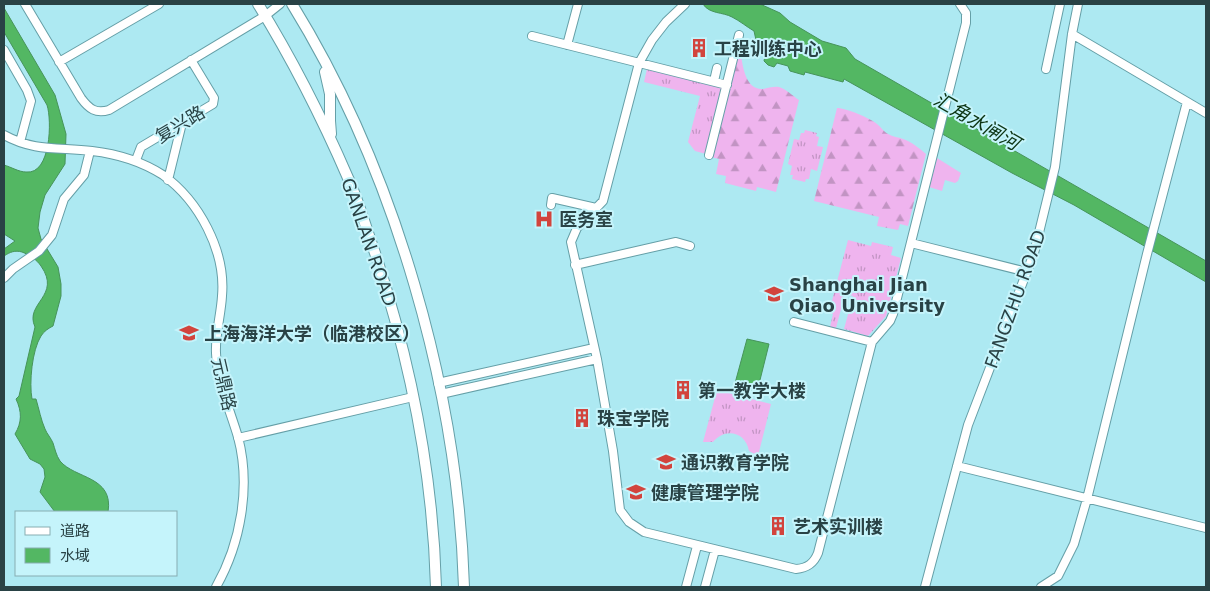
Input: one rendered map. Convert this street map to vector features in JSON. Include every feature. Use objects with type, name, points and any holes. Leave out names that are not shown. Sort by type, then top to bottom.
[{"type":"main road","name":"GANLAN ROAD","points":[[258,4],[290,59],[349,180],[387,289],[413,397],[425,469],[432,524],[436,587]]},
{"type":"main road","name":"GANLAN ROAD","points":[[293,4],[353,120],[390,212],[412,275],[427,330],[455,475],[464,587]]},
{"type":"main road","points":[[318,51],[330,94],[330,121],[333,145]]},
{"type":"street","points":[[25,4],[86,105],[95,111],[102,112],[109,110],[265,16],[293,4]]},
{"type":"street","points":[[59,62],[159,4]]},
{"type":"street","points":[[265,16],[280,4]]},
{"type":"street","points":[[567,45],[578,4]]},
{"type":"street","points":[[685,4],[666,22],[640,63],[603,201],[577,228],[571,242],[597,359],[613,451],[620,510],[629,522],[644,532],[796,569],[813,563],[818,553],[872,342],[892,318],[970,4]]},
{"type":"street","points":[[960,4],[967,15]]},
{"type":"street","points":[[1046,69],[1060,4]]},
{"type":"street","name":"FANGZHU ROAD","points":[[925,587],[968,425],[1034,253],[1049,196],[1055,167],[1072,34],[1078,4]]},
{"type":"street","points":[[1072,34],[1206,113]]},
{"type":"street","points":[[709,155],[739,35]]},
{"type":"street","points":[[532,36],[727,85]]},
{"type":"street","points":[[4,50],[27,90],[31,101],[20,142],[4,135]]},
{"type":"street","name":"复兴路","points":[[136,160],[141,147],[210,107],[214,101],[191,60]]},
{"type":"street","points":[[714,81],[717,68]]},
{"type":"street","points":[[1041,587],[1058,576],[1074,544],[1187,102]]},
{"type":"street","points":[[168,180],[182,123]]},
{"type":"street","name":"元鼎路","points":[[20,142],[44,149],[90,151],[136,160],[168,180],[187,196],[202,219],[212,240],[222,280],[216,352],[222,384],[238,438],[243,483],[240,523],[235,544],[223,575],[216,587]]},
{"type":"street","points":[[4,278],[13,269],[30,259],[52,235],[64,198],[84,175],[90,151]]},
{"type":"street","points":[[551,205],[552,198],[596,208]]},
{"type":"street","points":[[575,265],[676,242],[690,246]]},
{"type":"street","points":[[911,243],[1027,272]]},
{"type":"street","points":[[794,322],[872,342]]},
{"type":"street","points":[[438,383],[594,348]]},
{"type":"street","points":[[552,357],[555,368]]},
{"type":"street","points":[[440,394],[597,359]]},
{"type":"street","points":[[238,438],[413,397]]},
{"type":"street","points":[[957,466],[1206,528]]},
{"type":"street","points":[[686,587],[697,546]]},
{"type":"street","points":[[705,587],[714,550]]},
{"type":"green space","points":[[737,54],[741,55],[746,77],[753,86],[763,89],[779,87],[799,100],[776,192],[757,187],[756,191],[725,183],[726,176],[716,174],[719,159],[711,157]]},
{"type":"green space","points":[[647,69],[723,88],[706,154],[695,151],[688,142],[700,96],[644,82]]},
{"type":"green space","points":[[837,108],[852,111],[869,119],[887,133],[909,142],[926,154],[908,226],[900,224],[898,230],[877,226],[879,217],[814,201]]},
{"type":"green space","points":[[805,130],[817,133],[816,136],[819,137],[817,146],[823,147],[817,171],[811,169],[809,179],[806,179],[805,182],[792,179],[793,175],[790,175],[792,166],[788,164],[794,139],[799,140],[801,133],[804,133]]},
{"type":"green space","points":[[937,158],[961,173],[958,181],[955,183],[945,180],[942,191],[929,187]]},
{"type":"green space","points":[[848,240],[871,246],[872,242],[893,247],[891,255],[901,258],[886,316],[868,336],[844,329],[853,296],[845,294],[836,328],[830,327],[833,314],[829,312]]},
{"type":"green space","points":[[717,390],[771,404],[758,456],[749,451],[744,439],[734,434],[723,434],[713,442],[703,442]]},
{"type":"water","points":[[703,4],[760,4],[780,13],[790,22],[822,41],[846,48],[855,59],[1206,261],[1206,282],[1074,205],[1012,173],[844,79],[843,82],[805,72],[804,75],[790,71],[788,66],[777,63],[774,67],[768,65],[764,61],[765,56],[762,51],[756,52],[754,31],[728,15],[709,10]]},
{"type":"water","points":[[4,8],[55,95],[66,134],[65,164],[45,195],[40,212],[38,228],[41,239],[58,267],[61,296],[53,326],[42,334],[35,350],[31,376],[32,399],[36,399],[44,426],[60,461],[75,472],[92,480],[105,491],[108,500],[108,511],[54,511],[40,492],[45,477],[44,469],[40,464],[30,459],[15,434],[20,417],[16,399],[19,396],[35,327],[34,312],[47,285],[46,276],[41,266],[30,256],[17,251],[10,252],[4,256],[4,249],[15,241],[4,234],[4,165],[26,172],[34,171],[41,165],[48,145],[49,112],[47,105],[4,32]]},
{"type":"water","points":[[747,339],[769,344],[757,392],[741,386],[740,389],[734,387]]},
{"type":"place","name":"工程训练中心","points":[[699,48]]},
{"type":"place","name":"医务室","points":[[544,219]]},
{"type":"place","name":"Shanghai Jian Qiao University","points":[[774,294]]},
{"type":"place","name":"上海海洋大学（临港校区）","points":[[189,333]]},
{"type":"place","name":"第一教学大楼","points":[[683,390]]},
{"type":"place","name":"珠宝学院","points":[[582,418]]},
{"type":"place","name":"通识教育学院","points":[[666,462]]},
{"type":"place","name":"健康管理学院","points":[[636,492]]},
{"type":"place","name":"艺术实训楼","points":[[778,526]]},
{"type":"water label","name":"汇角水闸河","points":[[977,121]]}]
